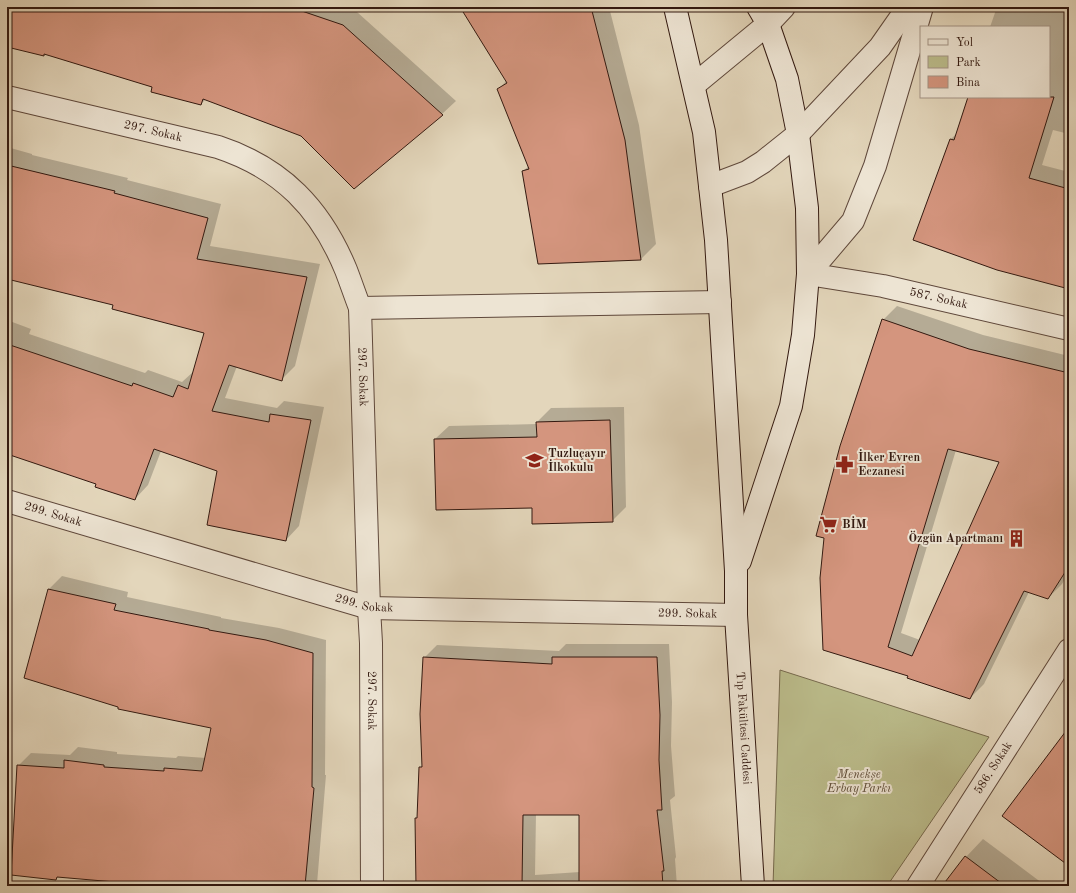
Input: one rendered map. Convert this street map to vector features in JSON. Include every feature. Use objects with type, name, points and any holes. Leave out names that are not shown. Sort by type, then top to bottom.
[{"type":"street","name":"Tıp Fakültesi Caddesi","points":[[676,7],[704,132],[716,240],[736,571],[736,615],[753,886]]},
{"type":"street","points":[[694,85],[763,15],[784,7]]},
{"type":"street","points":[[710,186],[747,172],[798,134],[880,47],[908,7]]},
{"type":"street","points":[[808,274],[853,221],[875,166],[922,7]]},
{"type":"street","points":[[736,571],[791,406],[803,335],[808,274],[807,208],[798,134],[787,79],[763,15]]},
{"type":"street","name":"297. Sokak","points":[[7,97],[218,147],[240,154],[278,177],[306,202],[333,243],[346,270],[360,308],[371,643],[372,886]]},
{"type":"street","name":"587. Sokak","points":[[808,274],[883,286],[1069,329]]},
{"type":"street","points":[[360,308],[720,302]]},
{"type":"street","name":"299. Sokak","points":[[7,501],[369,608],[736,615]]},
{"type":"street","name":"586. Sokak","points":[[918,886],[1069,650]]},
{"type":"green space","name":"Menekşe Erbay Parkı","points":[[780,670],[989,737],[887,886],[773,886]]},
{"type":"building","points":[[7,7],[290,7],[343,25],[443,115],[354,189],[301,136],[203,99],[201,105],[151,92],[152,87],[44,54],[44,56],[7,47]]},
{"type":"building","points":[[460,7],[591,7],[625,140],[641,260],[538,264],[522,171],[529,169],[497,89],[507,83]]},
{"type":"building","points":[[1054,97],[1029,178],[1069,189],[1069,289],[997,270],[913,240],[950,139],[954,140],[968,98]]},
{"type":"building","points":[[7,165],[115,191],[114,193],[208,218],[197,259],[307,277],[282,381],[229,365],[212,411],[269,422],[270,414],[311,420],[286,541],[207,525],[217,471],[154,449],[135,500],[95,487],[96,484],[7,454],[7,344],[132,386],[133,383],[173,397],[178,385],[188,389],[204,333],[112,309],[113,305],[7,279]]},
{"type":"building","points":[[882,319],[969,349],[1069,373],[1069,566],[1048,599],[1024,591],[970,699],[907,678],[908,676],[823,650],[820,578],[824,538],[816,536],[840,446]],"holes":[[[948,449],[999,462],[912,656],[888,647]]]},
{"type":"building","points":[[610,420],[613,522],[532,524],[532,508],[436,510],[434,439],[537,437],[536,422]]},
{"type":"building","points":[[48,589],[116,604],[114,610],[209,630],[266,640],[313,653],[312,787],[314,788],[305,886],[190,886],[156,883],[155,886],[115,886],[115,882],[57,877],[56,880],[11,875],[17,765],[64,768],[64,760],[104,765],[104,767],[164,771],[164,768],[202,771],[211,728],[118,709],[118,707],[24,678]]},
{"type":"building","points":[[423,657],[552,664],[552,657],[657,657],[660,715],[659,760],[662,810],[657,810],[664,871],[662,871],[663,886],[579,886],[579,815],[523,815],[522,886],[416,886],[415,818],[417,818],[419,767],[422,767],[420,714]]},
{"type":"building","points":[[1069,727],[1069,866],[1002,816]]},
{"type":"building","points":[[965,856],[1005,886],[942,886]]},
{"type":"place","name":"Tuzluçayır İlkokulu","points":[[535,461]]},
{"type":"place","name":"İlker Evren Eczanesi","points":[[845,465]]},
{"type":"place","name":"BİM","points":[[829,525]]},
{"type":"place","name":"Özgün Apartmanı","points":[[1016,539]]}]
